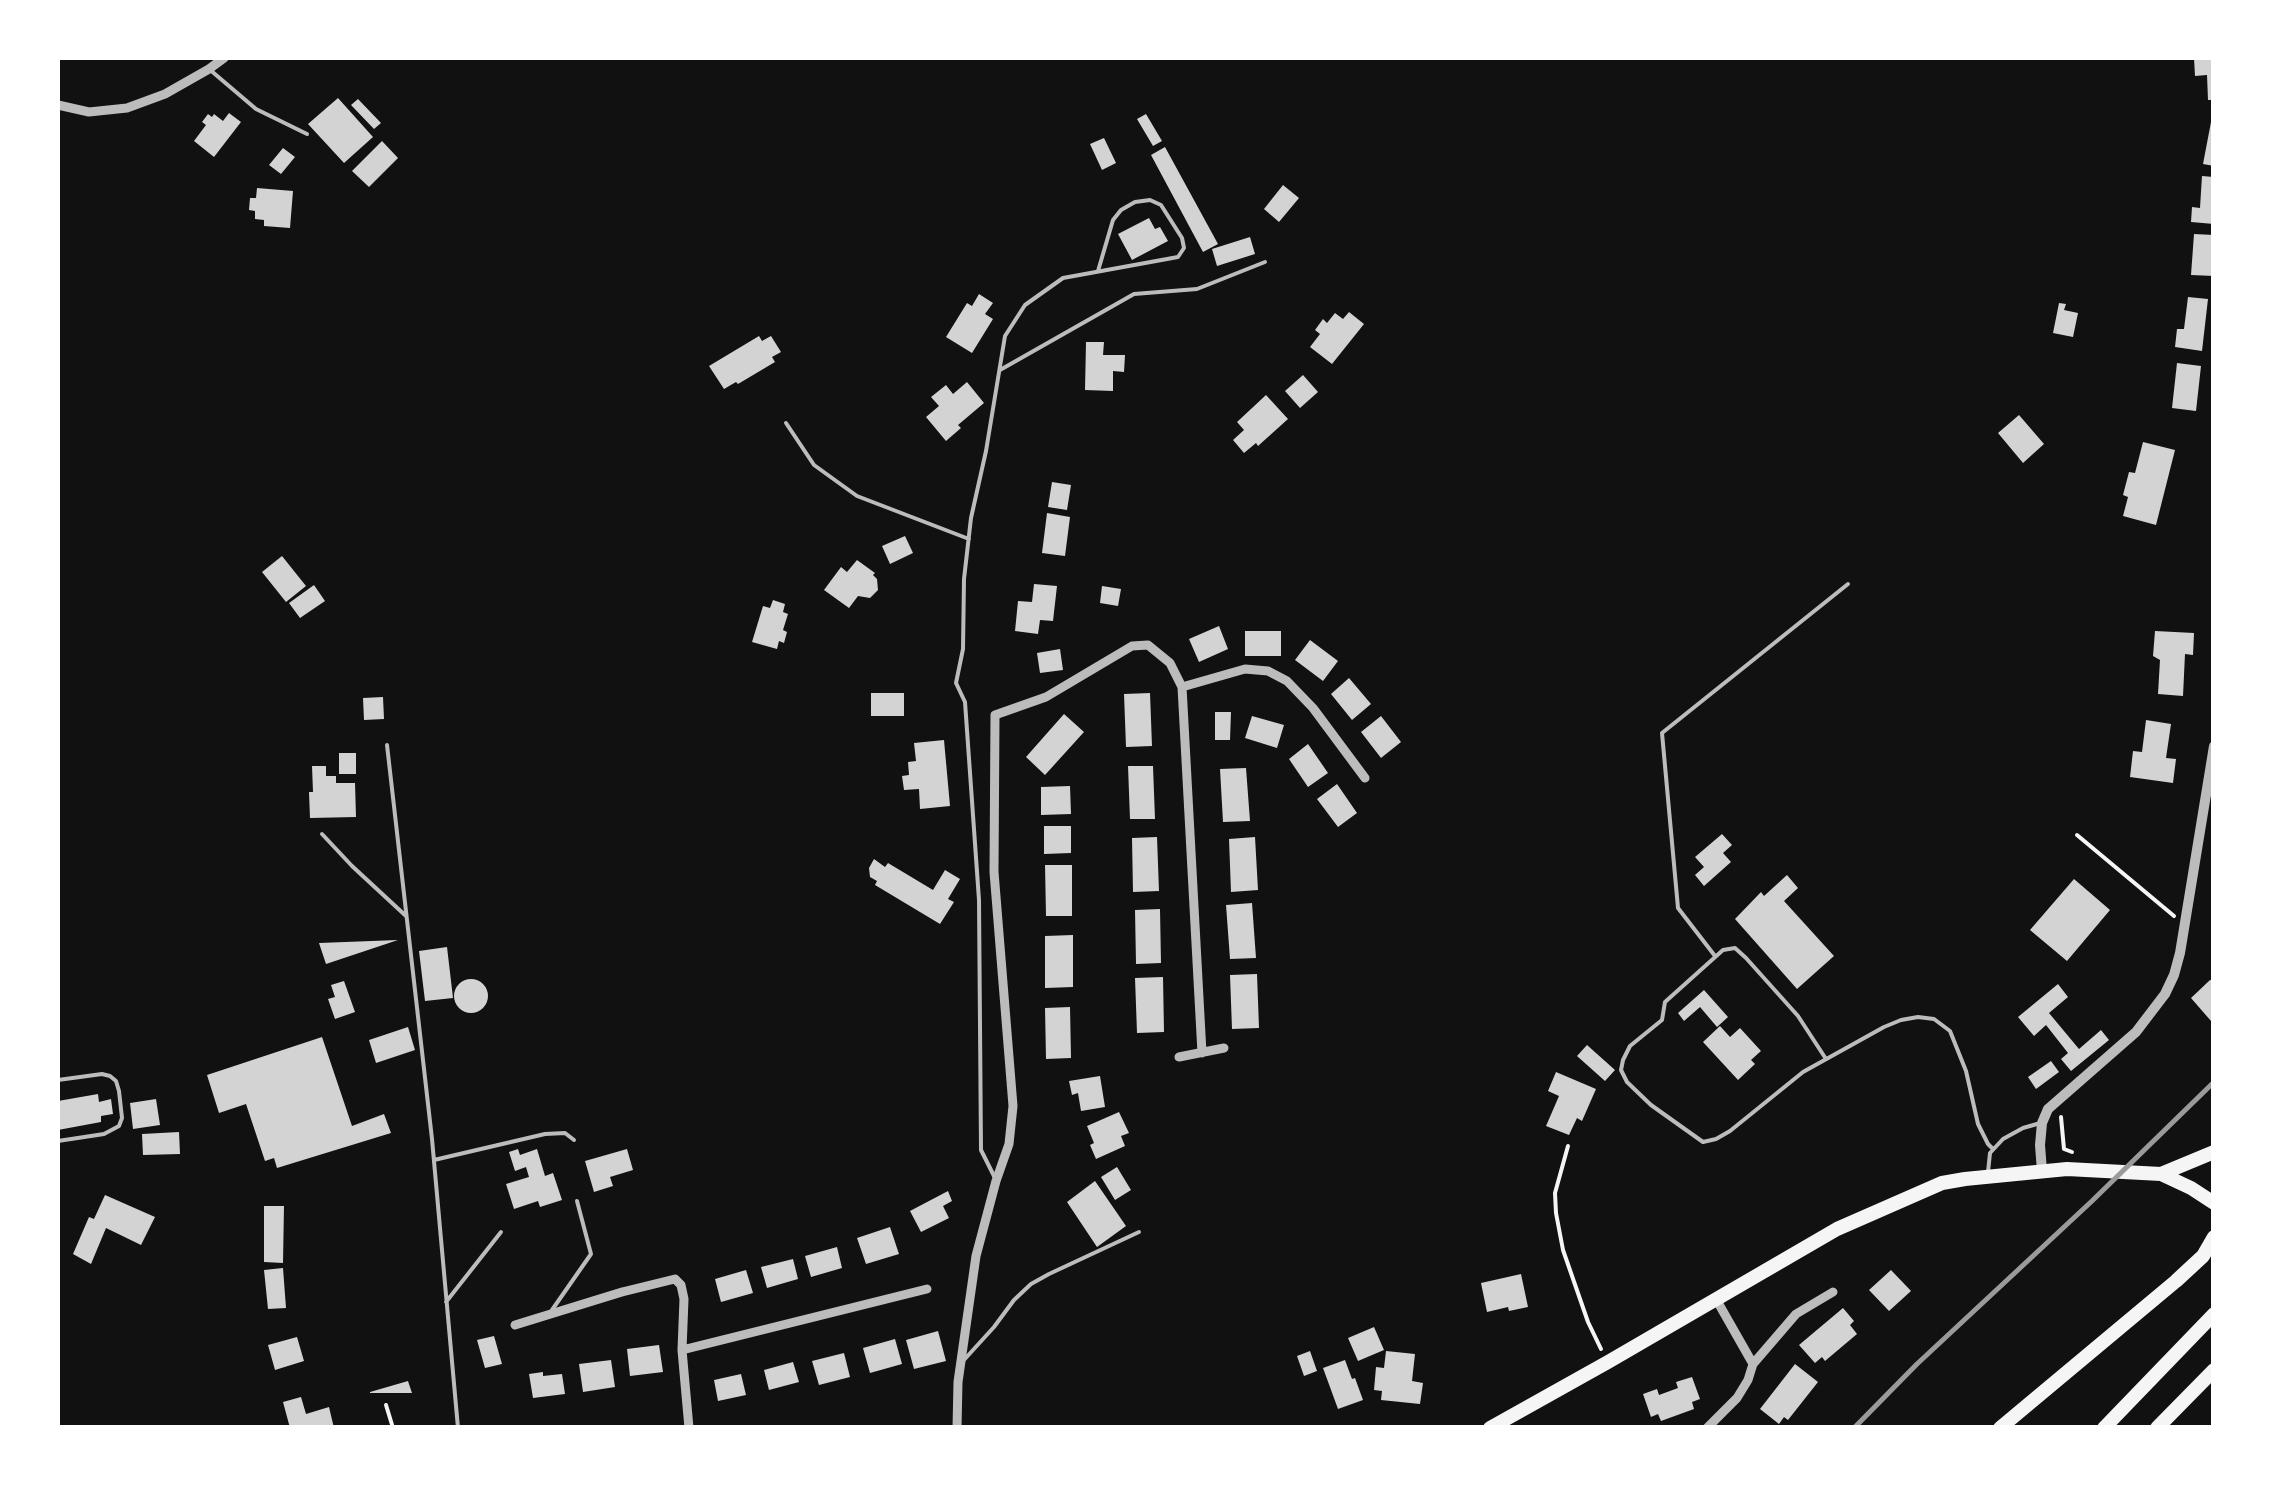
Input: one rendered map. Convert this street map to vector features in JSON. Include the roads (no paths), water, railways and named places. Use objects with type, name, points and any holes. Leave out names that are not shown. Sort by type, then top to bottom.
[{"type":"main road","points":[[2161,1174],[2214,1152]]},
{"type":"main road","points":[[1490,1428],[1837,1229],[1942,1183],[2068,1169],[2161,1174],[2214,1204]]},
{"type":"main road","points":[[2000,1428],[2176,1281],[2203,1256],[2214,1237]]},
{"type":"main road","points":[[2104,1428],[2214,1314]]},
{"type":"main road","points":[[2157,1428],[2214,1370]]},
{"type":"street","points":[[58,105],[89,112],[126,108],[165,94],[224,58]]},
{"type":"street","points":[[957,1428],[960,1364],[976,1256],[1010,1144],[1014,1106],[994,872],[995,715],[1046,697],[1132,646],[1148,645],[1170,664],[1182,687],[1202,1053]]},
{"type":"street","points":[[1182,687],[1245,670],[1268,671],[1287,681],[1313,708],[1365,778]]},
{"type":"street","points":[[2042,1171],[2042,1123],[2048,1109],[2136,1032],[2165,994],[2174,974],[2214,746]]},
{"type":"street","points":[[1179,1057],[1224,1048]]},
{"type":"street","points":[[515,1325],[675,1279],[681,1285],[684,1299],[682,1350],[689,1428]]},
{"type":"street","points":[[682,1350],[927,1289]]},
{"type":"street","points":[[1707,1428],[1737,1398],[1753,1364],[1796,1314],[1833,1292]]},
{"type":"street","points":[[1716,1299],[1753,1364]]},
{"type":"lane","points":[[209,69],[256,109],[306,134]]},
{"type":"lane","points":[[996,1180],[981,1150],[978,900],[966,702],[956,683],[963,648],[964,580],[971,518],[1004,336],[1025,305],[1063,278],[1178,257],[1184,248],[1182,238],[1161,205],[1150,200],[1121,210],[1113,220],[1098,271]]},
{"type":"lane","points":[[1000,370],[1134,294],[1197,289],[1265,262]]},
{"type":"lane","points":[[786,423],[814,465],[856,496],[969,539]]},
{"type":"lane","points":[[1716,956],[1678,908],[1662,732],[1848,584]]},
{"type":"lane","points":[[386,745],[434,1160],[458,1428]]},
{"type":"lane","points":[[322,834],[406,916]]},
{"type":"lane","points":[[1826,1060],[1798,1016],[1734,948],[1723,950],[1665,1002],[1662,1020],[1630,1046],[1621,1070],[1626,1082],[1651,1105],[1704,1142],[1730,1131],[1803,1072],[1826,1060],[1901,1020],[1934,1020],[1950,1031],[1966,1071],[1978,1124],[1993,1148]]},
{"type":"lane","points":[[58,1080],[110,1076],[119,1091],[122,1118],[119,1126],[104,1134],[58,1141]]},
{"type":"lane","points":[[1988,1176],[1993,1148],[2022,1128],[2042,1123]]},
{"type":"lane","points":[[434,1160],[545,1134],[565,1132],[574,1140]]},
{"type":"lane","points":[[550,1314],[591,1254],[577,1201]]},
{"type":"lane","points":[[446,1302],[501,1232]]},
{"type":"lane","points":[[960,1364],[1032,1284],[1139,1232]]},
{"type":"railway","points":[[1854,1428],[2214,1082]]}]
